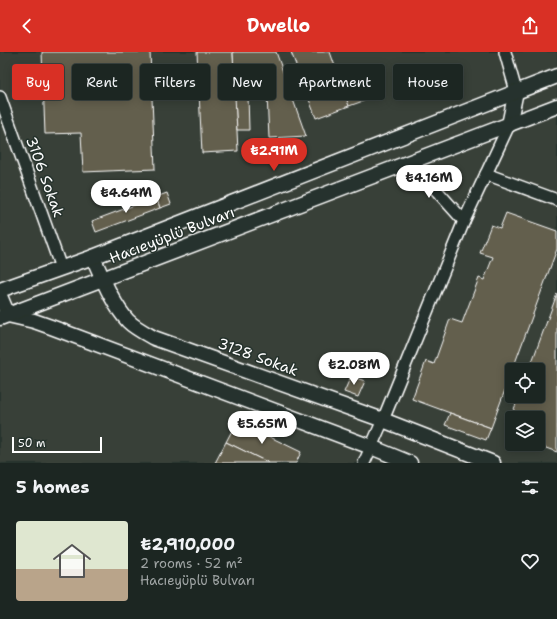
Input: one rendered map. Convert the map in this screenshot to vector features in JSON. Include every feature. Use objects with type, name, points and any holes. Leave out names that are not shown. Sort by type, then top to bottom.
[{"type":"street","points":[[364,463],[464,221],[509,125],[516,91],[505,52]]},
{"type":"street","name":"Hacıeyüplü Bulvarı","points":[[0,290],[93,257],[557,76]]},
{"type":"street","name":"3106 Sokak","points":[[0,97],[61,268]]},
{"type":"street","name":"Hacıeyüplü Bulvarı","points":[[4,316],[557,106]]},
{"type":"street","points":[[411,162],[464,221]]},
{"type":"street","points":[[486,174],[557,200]]},
{"type":"street","name":"3128 Sokak","points":[[93,257],[117,306],[128,321],[140,331],[154,338],[383,420],[493,463]]},
{"type":"street","points":[[0,296],[4,316],[34,321],[51,327],[410,463]]},
{"type":"shaded area","points":[[0,52],[557,52],[557,463],[0,463]]},
{"type":"building","points":[[42,52],[150,52],[151,64],[140,64],[140,100],[152,100],[155,169],[83,172],[81,133],[45,134],[44,100],[64,100],[64,64],[42,64]]},
{"type":"building","points":[[197,52],[233,52],[234,64],[218,64],[218,100],[235,100],[238,151],[202,153],[199,100],[210,100],[210,64],[198,64]]},
{"type":"building","points":[[233,52],[276,52],[284,74],[284,100],[293,100],[306,136],[269,138],[267,100],[276,100],[276,64],[234,64]]},
{"type":"building","points":[[291,52],[330,52],[334,64],[296,64]]},
{"type":"building","points":[[235,100],[248,100],[249,130],[237,130]]},
{"type":"building","points":[[309,100],[347,100],[349,106],[316,118]]},
{"type":"building","points":[[347,100],[366,100],[349,106]]},
{"type":"building","points":[[167,193],[171,204],[160,208],[156,197]]},
{"type":"building","points":[[156,197],[160,208],[96,232],[92,221]]},
{"type":"building","points":[[506,213],[557,231],[557,249],[515,363],[505,363],[505,390],[491,428],[412,399],[426,361],[434,364],[450,319],[462,323],[479,278],[484,280],[493,257],[480,253],[491,225],[500,228]]},
{"type":"building","points":[[557,294],[557,452],[545,448],[545,411],[513,411],[516,403],[545,403],[545,363],[532,363]]},
{"type":"building","points":[[351,376],[365,381],[358,397],[344,392]]},
{"type":"building","points":[[450,413],[491,428],[486,440],[445,425]]},
{"type":"building","points":[[237,421],[301,452],[296,463],[269,463],[226,442]]},
{"type":"building","points":[[226,442],[269,463],[215,463]]}]
